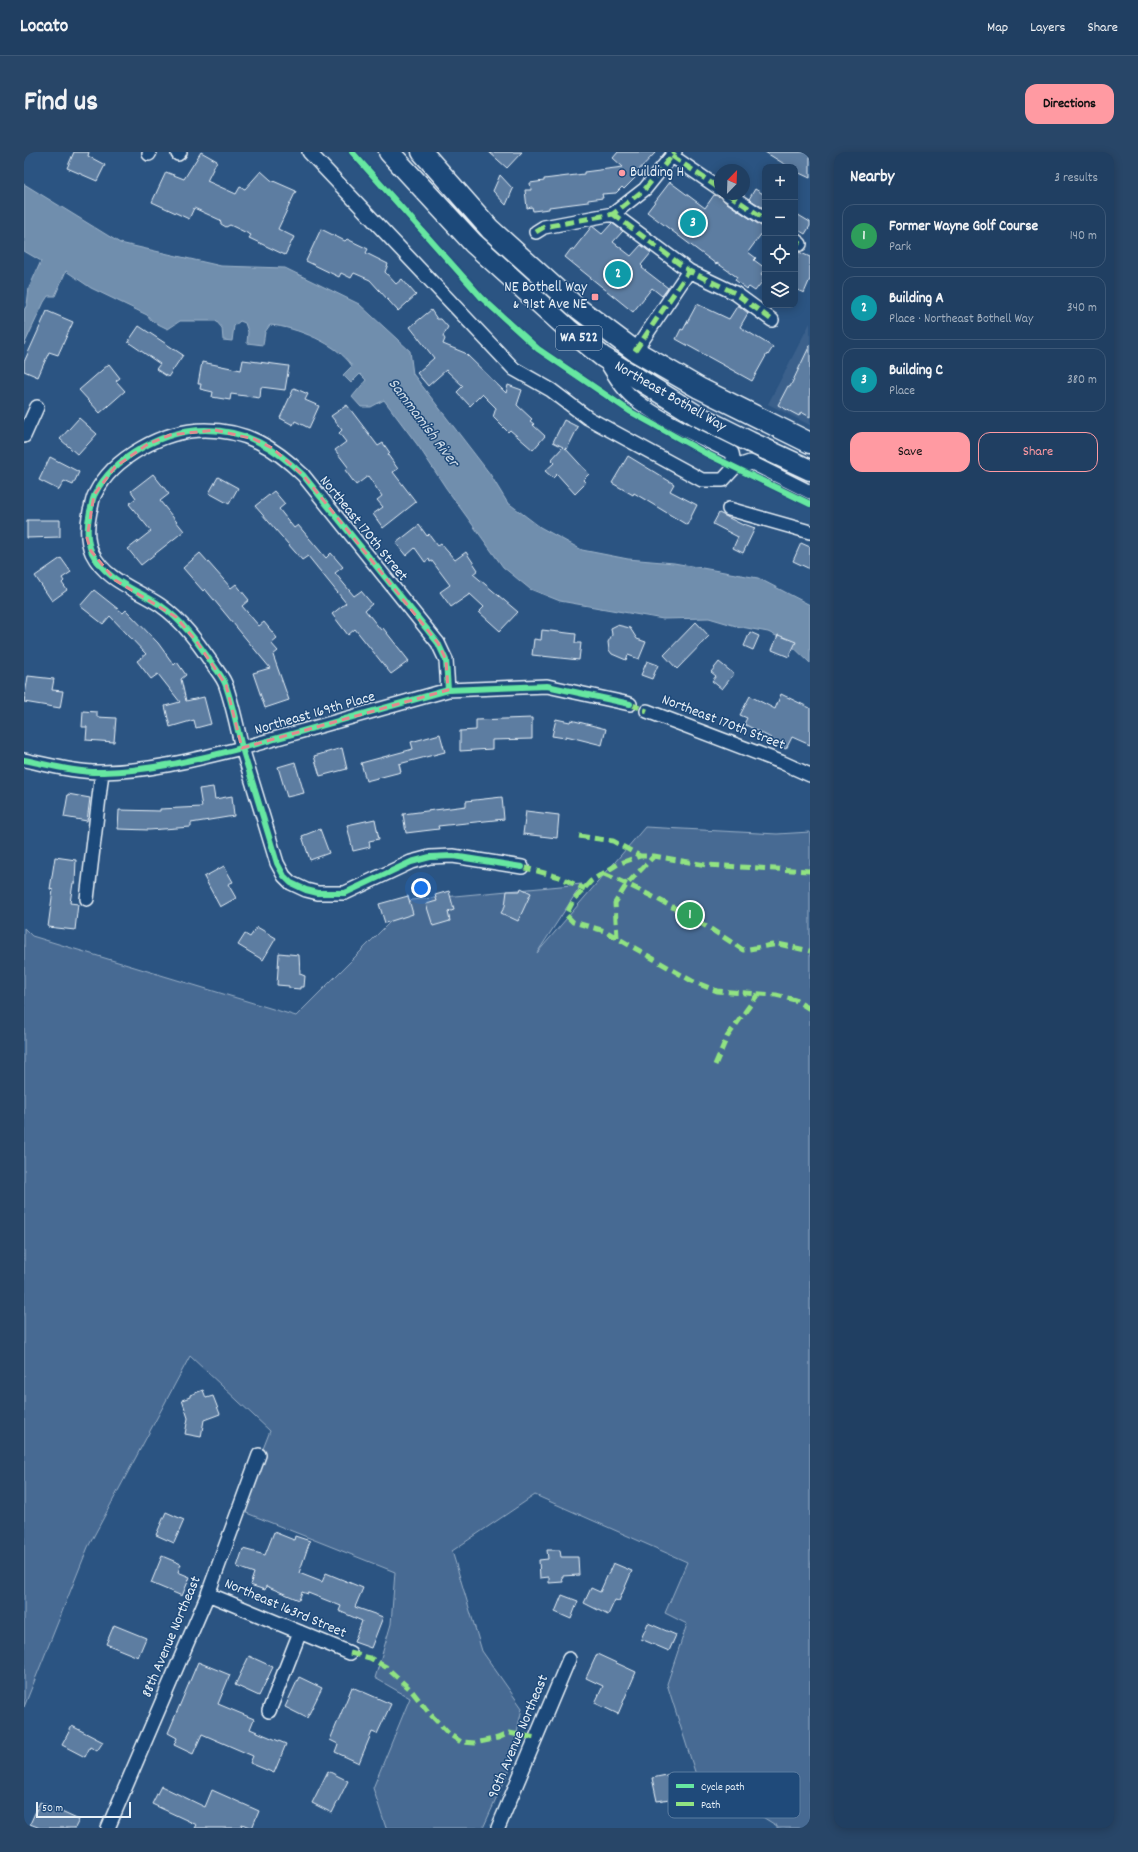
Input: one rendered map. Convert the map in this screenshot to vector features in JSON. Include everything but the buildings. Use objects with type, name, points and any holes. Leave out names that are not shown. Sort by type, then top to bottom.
[{"type":"main road","name":"Northeast Bothell Way","points":[[389,152],[473,243],[546,310],[603,357],[696,415],[810,470]]},
{"type":"main road","name":"Northeast Bothell Way","points":[[422,152],[490,229],[575,306],[635,351],[699,388],[810,443]]},
{"type":"main road","points":[[546,310],[560,314],[614,352],[624,355],[635,351]]},
{"type":"street","points":[[309,152],[514,369],[551,390],[588,418],[702,480],[722,480],[735,467],[750,462],[810,492]]},
{"type":"street","points":[[536,232],[544,227],[613,214],[645,189],[673,154],[714,185]]},
{"type":"street","points":[[737,200],[762,217]]},
{"type":"street","points":[[613,214],[689,271],[735,293],[772,320]]},
{"type":"street","points":[[635,351],[689,271]]},
{"type":"street","points":[[603,357],[620,384],[636,401],[675,424],[732,453],[735,467]]},
{"type":"street","points":[[24,436],[37,408]]},
{"type":"street","name":"Northeast 170th Street","points":[[87,538],[89,517],[94,495],[102,481],[115,467],[148,444],[170,435],[196,430],[215,430],[254,439],[272,448],[289,461],[303,475],[438,643],[446,660],[448,690]]},
{"type":"street","points":[[729,509],[810,532]]},
{"type":"street","name":"Northeast 169th Place","points":[[87,538],[91,551],[98,562],[115,580],[159,605],[170,613],[198,642],[226,685],[242,748],[448,690]]},
{"type":"street","points":[[448,690],[547,686],[630,704]]},
{"type":"street","name":"Northeast 170th Street","points":[[647,711],[781,762],[810,775]]},
{"type":"street","points":[[24,760],[57,767],[102,772],[180,764],[242,748],[277,863],[284,876],[291,883],[306,890],[318,893],[345,893],[411,862],[430,857],[453,856],[522,867]]},
{"type":"street","points":[[87,899],[102,772]]},
{"type":"street","name":"88th Avenue Northeast","points":[[108,1828],[208,1594],[259,1455]]},
{"type":"street","name":"Northeast 163rd Street","points":[[208,1594],[350,1653]]},
{"type":"street","points":[[268,1711],[300,1632]]},
{"type":"street","name":"90th Avenue Northeast","points":[[498,1828],[569,1659]]},
{"type":"highlighted area","points":[[215,430],[254,439],[272,448],[303,475],[438,643],[446,660],[448,690],[242,748],[226,685],[197,642],[176,617],[115,580],[91,551],[87,538],[94,495],[115,467],[148,444],[170,435]]},
{"type":"shaded area","points":[[810,323],[810,425],[768,404]]},
{"type":"shaded area","points":[[645,827],[777,834],[810,832],[810,1828],[777,1828],[777,1826],[764,1818],[800,1818],[800,1772],[695,1772],[667,1684],[687,1624],[665,1613],[687,1562],[535,1495],[452,1551],[482,1651],[522,1708],[509,1771],[483,1828],[386,1828],[373,1788],[410,1698],[375,1678],[391,1624],[395,1572],[239,1510],[270,1431],[190,1356],[88,1547],[24,1707],[24,928],[32,936],[296,1016],[412,900],[582,884],[537,953]]},
{"type":"water","name":"Sammamish River","points":[[24,184],[120,243],[221,266],[285,268],[359,304],[410,351],[413,374],[490,474],[507,502],[540,527],[582,550],[628,559],[674,563],[758,578],[810,605],[810,663],[787,641],[768,632],[736,626],[709,618],[663,619],[560,601],[530,589],[503,567],[446,488],[419,447],[384,400],[371,407],[361,407],[352,397],[366,380],[360,374],[351,383],[343,375],[352,366],[346,358],[327,344],[304,333],[280,326],[270,325],[265,332],[263,345],[247,343],[248,332],[245,323],[240,321],[234,326],[232,341],[223,340],[222,328],[216,321],[180,321],[168,329],[152,321],[147,315],[91,288],[66,271],[55,296],[48,296],[44,302],[24,345],[24,310],[27,305],[29,288],[41,261],[24,251]]},
{"type":"marked path","points":[[536,232],[544,227],[613,214],[645,189],[675,152]]},
{"type":"marked path","points":[[672,156],[714,185]]},
{"type":"marked path","points":[[737,200],[762,217]]},
{"type":"marked path","points":[[613,214],[689,271],[735,293],[772,320]]},
{"type":"marked path","points":[[635,351],[689,271]]},
{"type":"marked path","points":[[630,704],[647,711]]},
{"type":"marked path","points":[[579,836],[613,841],[640,856]]},
{"type":"marked path","points":[[810,871],[706,865],[654,856],[640,856],[618,864],[591,881],[573,901],[566,915],[573,922],[605,931],[692,981],[717,991],[776,995],[795,1000],[810,1009]]},
{"type":"marked path","points":[[617,938],[615,903],[627,884],[654,856]]},
{"type":"marked path","points":[[522,867],[559,877],[585,889]]},
{"type":"marked path","points":[[604,874],[710,928],[743,950],[778,944],[810,951]]},
{"type":"marked path","points":[[715,1065],[727,1037],[758,994]]},
{"type":"marked path","points":[[350,1653],[370,1658],[386,1667],[411,1690],[430,1714],[449,1734],[461,1742],[475,1743],[498,1738],[509,1733],[536,1738]]},
{"type":"cycle path","points":[[352,152],[482,298],[538,349],[631,412],[705,453],[810,504]]},
{"type":"cycle path","points":[[448,690],[242,748],[225,683],[196,641],[183,625],[168,611],[151,599],[113,578],[98,563],[92,553],[88,538],[88,527],[90,511],[95,494],[103,481],[114,468],[127,457],[157,440],[189,431],[205,430],[234,433],[246,437],[270,448],[303,475],[438,643],[446,660],[448,690],[547,686],[630,704]]},
{"type":"cycle path","points":[[24,760],[64,768],[103,772],[174,764],[242,748],[277,863],[284,876],[291,883],[306,890],[318,893],[345,893],[411,862],[430,857],[453,856],[522,867]]},
{"type":"place","name":"Building H","points":[[622,173]]},
{"type":"place","name":"Building C","points":[[693,223]]},
{"type":"place","name":"Building A","points":[[618,274]]},
{"type":"place","name":"NE Bothell Way & 91st Ave NE","points":[[595,297]]},
{"type":"place","name":"Former Wayne Golf Course","points":[[690,915]]}]
